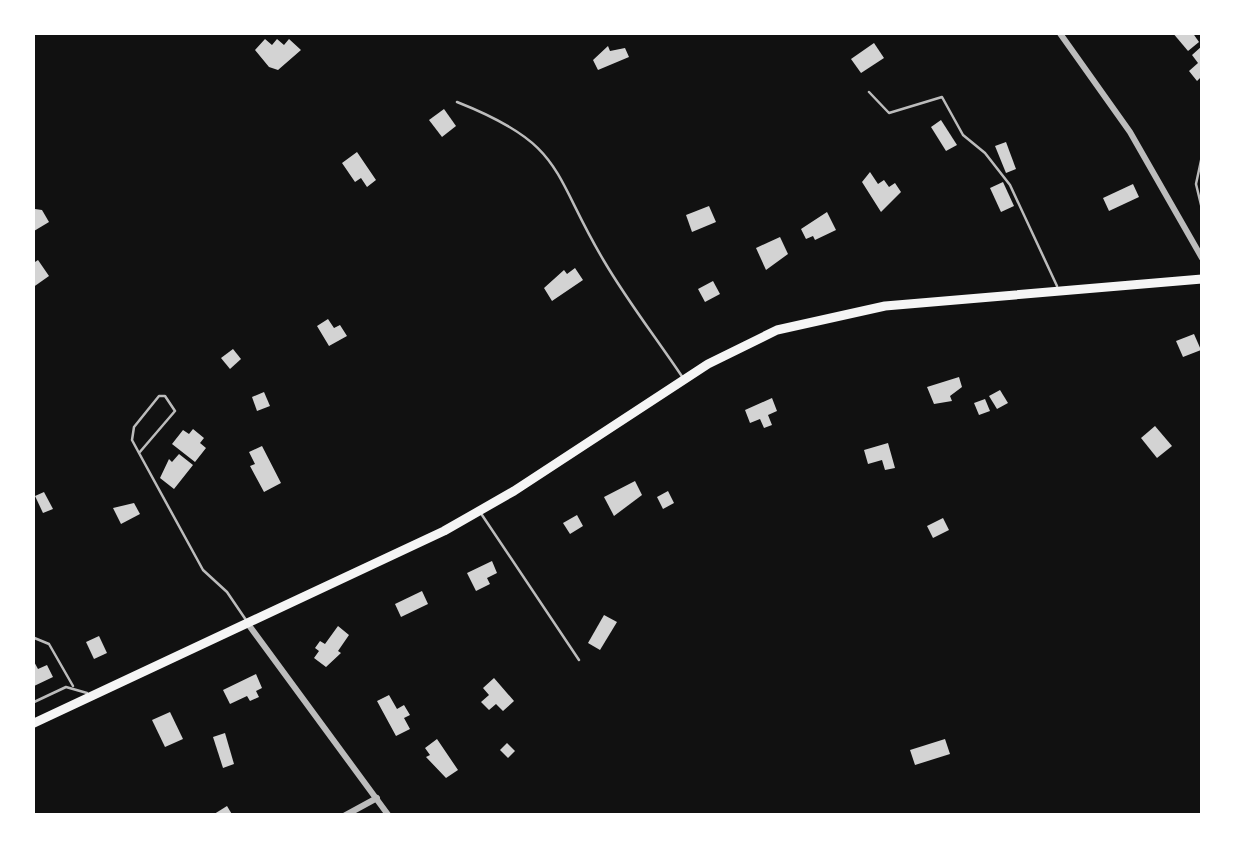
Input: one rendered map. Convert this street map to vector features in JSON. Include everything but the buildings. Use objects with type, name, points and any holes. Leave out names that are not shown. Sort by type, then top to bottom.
[{"type":"main road","points":[[32,724],[479,511],[747,343],[816,318],[886,306],[1202,280]]},
{"type":"street","points":[[1059,32],[1130,132],[1202,258]]},
{"type":"street","points":[[248,624],[390,816]]},
{"type":"street","points":[[344,816],[377,798]]},
{"type":"lane","points":[[869,92],[889,112],[942,97],[963,135],[986,153],[1010,185],[1060,292]]},
{"type":"lane","points":[[457,102],[516,129],[540,146],[565,183],[606,265],[684,379]]},
{"type":"lane","points":[[1202,156],[1196,184],[1202,210]]},
{"type":"lane","points":[[140,453],[175,410],[166,396],[159,396],[134,428],[132,440],[203,570],[227,592],[248,624]]},
{"type":"lane","points":[[479,511],[579,660]]},
{"type":"lane","points":[[32,637],[50,644],[73,686],[92,696]]},
{"type":"lane","points":[[32,703],[73,686]]}]
